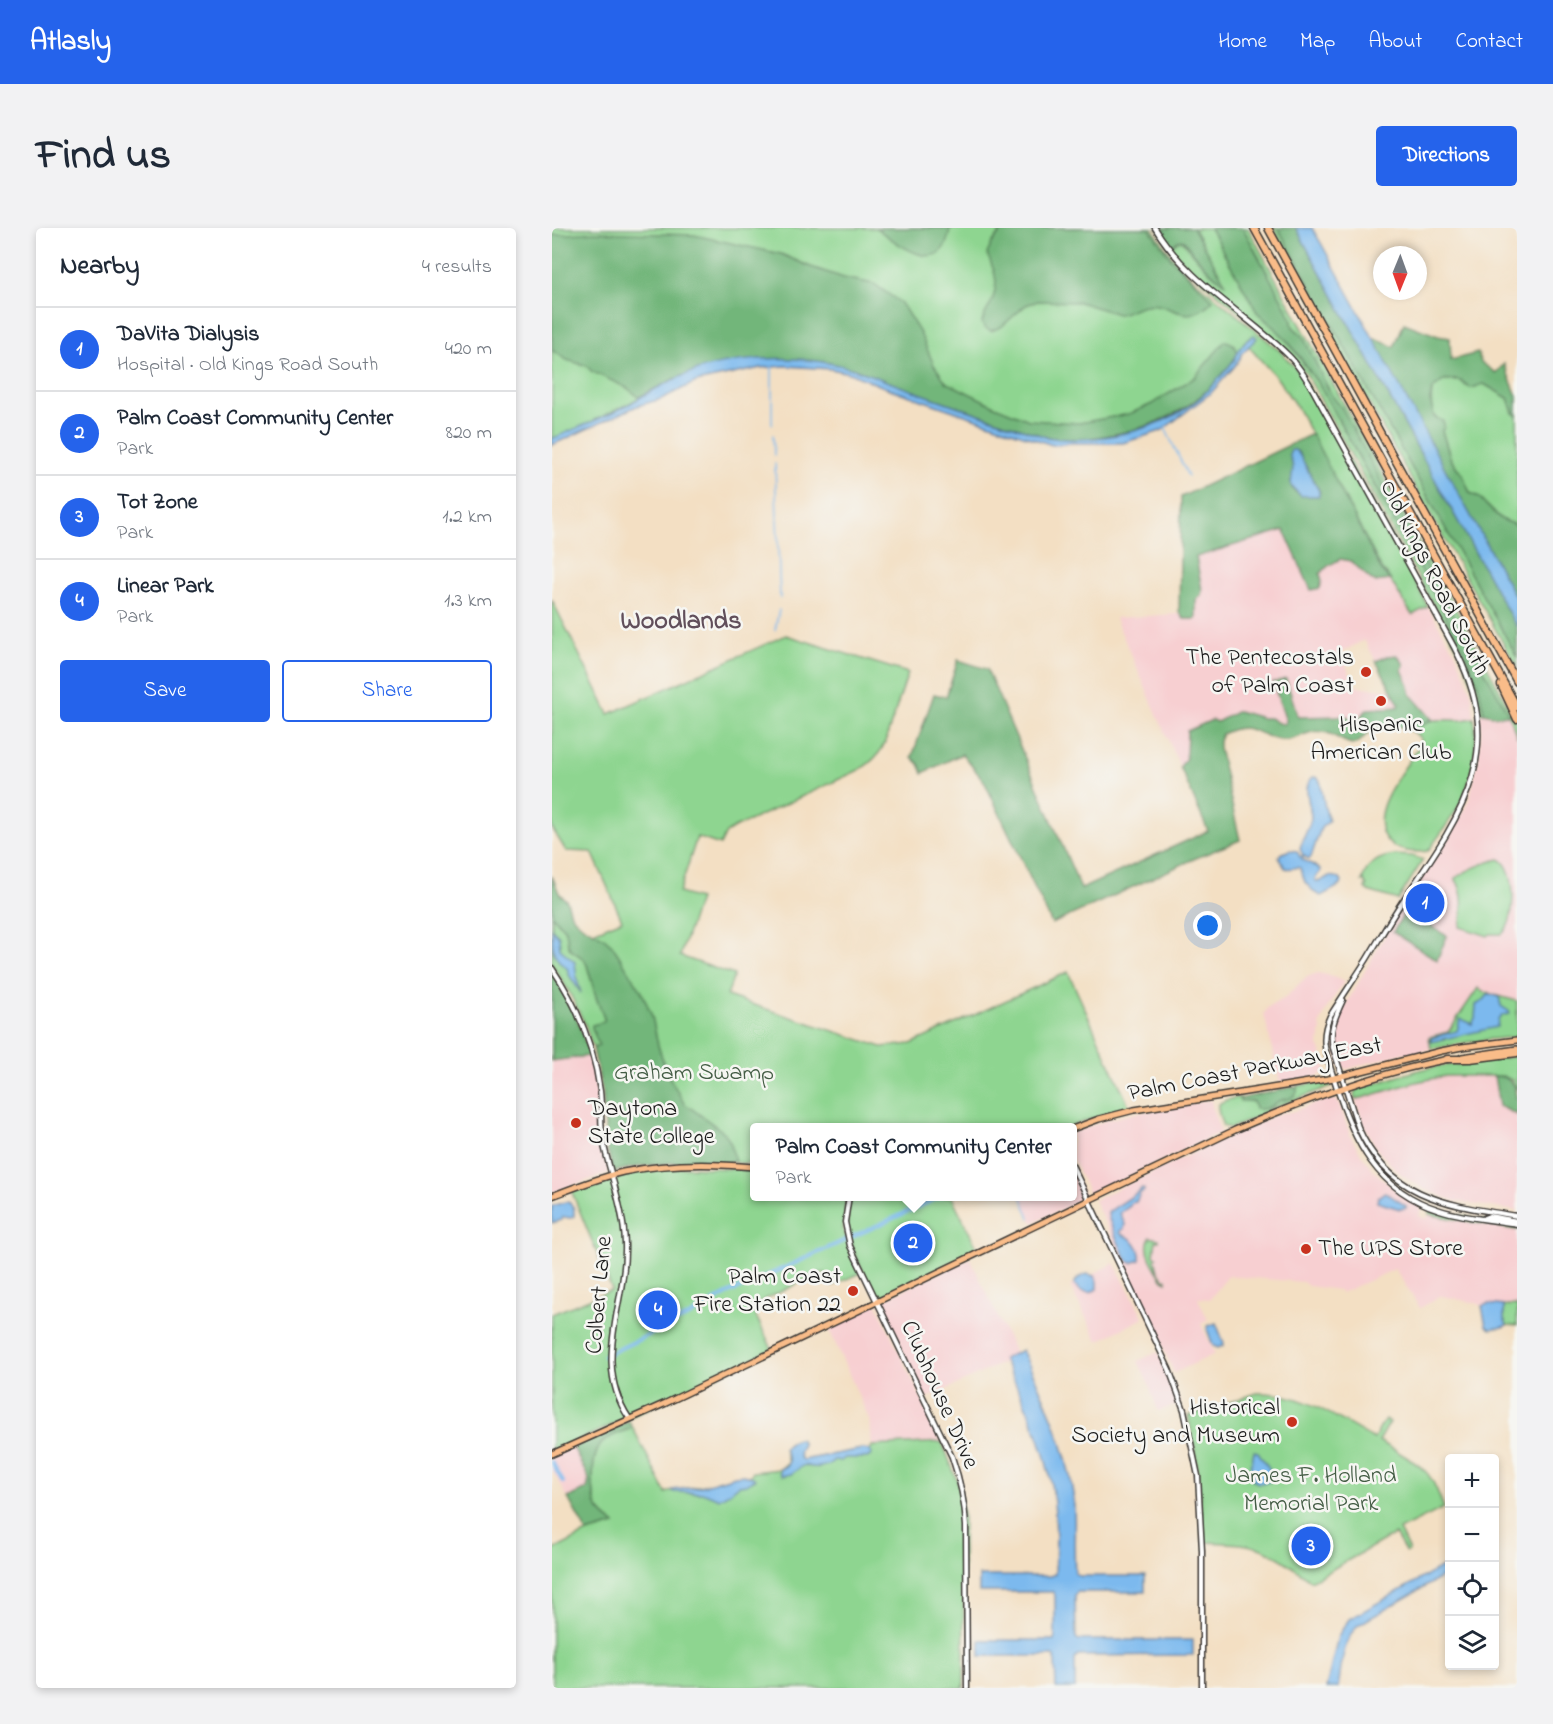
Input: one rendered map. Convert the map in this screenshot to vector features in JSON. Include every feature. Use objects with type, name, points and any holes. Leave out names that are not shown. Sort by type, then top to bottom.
[{"type":"highway","points":[[1254,228],[1517,707]]},
{"type":"highway","points":[[1268,228],[1517,682]]},
{"type":"highway","points":[[1494,665],[1517,719]]},
{"type":"highway","points":[[1447,1059],[1470,1059],[1517,1051]]},
{"type":"main road","name":"Palm Coast Parkway East","points":[[1077,1127],[1111,1116],[1147,1108],[1334,1078],[1452,1049],[1517,1040]]},
{"type":"main road","points":[[552,1454],[666,1402],[1235,1130],[1337,1090],[1447,1059]]},
{"type":"main road","points":[[552,1196],[612,1175],[662,1166],[750,1167]]},
{"type":"street","name":"Old Kings Road South","points":[[1155,228],[1186,269],[1274,342],[1290,357],[1301,372],[1454,647],[1472,688],[1479,723],[1478,743],[1473,777],[1465,801],[1348,989]]},
{"type":"street","name":"Colbert Lane","points":[[552,968],[577,1012],[592,1052],[600,1092],[602,1135],[624,1228],[625,1247],[611,1337],[612,1368],[617,1394],[629,1418]]},
{"type":"street","points":[[1348,989],[1330,1016],[1324,1042],[1337,1090],[1351,1128],[1359,1146],[1371,1163],[1386,1180],[1410,1197],[1433,1208],[1484,1219],[1489,1216],[1517,1223]]},
{"type":"street","points":[[1348,989],[1331,1032],[1333,1048],[1364,1139],[1376,1157],[1396,1178],[1417,1192],[1441,1202],[1517,1216]]},
{"type":"street","points":[[1323,1079],[1329,1073],[1330,1066]]},
{"type":"street","points":[[1077,1176],[1169,1369],[1189,1427],[1200,1498],[1202,1688]]},
{"type":"street","name":"Clubhouse Drive","points":[[849,1201],[846,1222],[848,1238],[952,1457],[961,1488],[966,1526],[967,1688]]},
{"type":"shaded area","points":[[1285,530],[1314,589],[1322,581],[1320,574],[1340,559],[1351,561],[1376,582],[1390,580],[1412,615],[1428,607],[1456,654],[1467,680],[1472,696],[1474,718],[1456,721],[1432,719],[1411,695],[1402,670],[1389,656],[1376,661],[1364,640],[1341,653],[1355,686],[1391,690],[1399,704],[1397,707],[1368,709],[1356,721],[1346,716],[1298,717],[1286,679],[1273,683],[1286,721],[1284,724],[1270,718],[1239,711],[1216,722],[1188,731],[1186,758],[1180,767],[1115,618],[1179,614],[1179,612],[1184,619],[1196,618],[1196,599],[1202,590],[1195,557]]},
{"type":"shaded area","points":[[1479,712],[1495,716],[1509,715],[1517,737],[1517,1001],[1484,992],[1478,988],[1448,1032],[1429,1038],[1431,1049],[1410,1054],[1403,1053],[1348,1069],[1343,1068],[1339,1063],[1334,1042],[1337,1020],[1400,909],[1451,833],[1470,797],[1481,731]]},
{"type":"shaded area","points":[[1318,973],[1344,982],[1327,1008],[1320,1024],[1319,1045],[1326,1069],[1316,1077],[1280,1083],[1264,1014],[1268,1007],[1285,998],[1306,977]]},
{"type":"shaded area","name":"Daytona State College","points":[[590,1056],[596,1080],[600,1136],[608,1173],[552,1193],[552,1061]]},
{"type":"shaded area","points":[[1446,1076],[1494,1076],[1499,1106],[1517,1115],[1517,1211],[1454,1201],[1424,1189],[1397,1171],[1378,1151],[1365,1128],[1355,1100],[1416,1082]]},
{"type":"shaded area","points":[[1328,1099],[1339,1103],[1351,1137],[1374,1171],[1395,1190],[1422,1206],[1419,1216],[1427,1219],[1429,1214],[1517,1230],[1517,1305],[1488,1304],[1482,1306],[1441,1296],[1420,1308],[1395,1269],[1341,1293],[1339,1290],[1308,1286],[1303,1282],[1228,1276],[1210,1299],[1198,1298],[1208,1320],[1201,1324],[1215,1354],[1174,1373],[1094,1200],[1281,1113],[1291,1112]]},
{"type":"shaded area","points":[[1211,1100],[1221,1132],[1090,1196],[1077,1169],[1077,1131],[1107,1120],[1140,1112]]},
{"type":"shaded area","points":[[1077,1180],[1086,1198],[1033,1223],[1024,1201],[1077,1201]]},
{"type":"shaded area","points":[[970,1258],[1015,1353],[1003,1359],[1005,1362],[926,1399],[879,1302]]},
{"type":"shaded area","points":[[1114,1263],[1144,1318],[1098,1341],[1070,1286],[1074,1284],[1081,1291],[1090,1293],[1094,1276],[1091,1275]]},
{"type":"shaded area","points":[[876,1303],[942,1442],[872,1446],[869,1419],[828,1327]]},
{"type":"shaded area","points":[[1158,1352],[1180,1404],[1158,1411],[1138,1361]]},
{"type":"shaded area","points":[[573,1447],[589,1479],[587,1489],[568,1498],[552,1470],[552,1456]]},
{"type":"green space","points":[[552,228],[1152,228],[1171,255],[1191,277],[1278,349],[1301,374],[1396,544],[1428,607],[1412,615],[1383,571],[1298,409],[1277,378],[1248,346],[1254,335],[1245,341],[1238,354],[1154,424],[1133,431],[1091,438],[1065,439],[823,362],[703,369],[674,379],[630,403],[552,439]]},
{"type":"green space","points":[[876,228],[950,228],[946,244],[939,252],[930,256],[908,250]]},
{"type":"green space","points":[[1004,228],[1149,228],[1172,260],[1213,300],[1203,309],[1186,314],[1155,305],[1142,306],[1118,314],[1079,302],[1038,301],[1026,305],[1001,327],[991,331],[982,323],[996,285],[995,273],[987,254],[992,243]]},
{"type":"green space","points":[[1157,228],[1193,228],[1226,284],[1208,269],[1183,240],[1170,248]]},
{"type":"green space","points":[[1193,228],[1210,228],[1257,312],[1282,335],[1319,385],[1466,654],[1478,685],[1484,713],[1479,712],[1472,682],[1460,653],[1307,375],[1285,349],[1202,281],[1170,248],[1182,240],[1207,269],[1225,283]]},
{"type":"green space","points":[[1210,228],[1243,228],[1291,317],[1293,327],[1302,335],[1332,396],[1342,408],[1385,488],[1392,506],[1399,512],[1422,552],[1428,569],[1509,715],[1495,716],[1484,713],[1478,685],[1466,654],[1319,385],[1294,349],[1257,312]]},
{"type":"green space","points":[[1243,228],[1248,228],[1495,681],[1517,724],[1517,737],[1509,715],[1428,569],[1422,552],[1399,512],[1392,506],[1385,488],[1332,396],[1302,335],[1293,327],[1291,317]]},
{"type":"green space","points":[[1273,228],[1278,228],[1517,657],[1517,667],[1437,526]]},
{"type":"green space","points":[[1278,228],[1296,228],[1517,628],[1517,657]]},
{"type":"green space","points":[[595,232],[694,235],[781,254],[844,278],[874,284],[901,303],[920,333],[934,365],[946,382],[1029,420],[1079,423],[1129,414],[1152,404],[1194,378],[1225,341],[1234,345],[1238,354],[1213,384],[1185,408],[1135,430],[1080,439],[1046,437],[858,370],[823,362],[765,359],[703,369],[674,379],[639,397],[627,388],[591,371],[587,366],[567,360],[552,350],[552,235]]},
{"type":"green space","points":[[1404,323],[1438,336],[1450,338],[1451,360],[1478,353],[1481,362],[1496,373],[1504,364],[1517,396],[1517,416],[1508,398],[1484,384],[1470,388],[1461,381],[1443,381],[1432,390],[1430,400],[1434,417],[1444,422],[1442,431],[1451,460],[1462,474],[1470,493],[1480,498],[1501,519],[1517,527],[1517,600],[1372,337],[1394,347]]},
{"type":"green space","points":[[1443,381],[1461,381],[1466,386],[1474,388],[1484,384],[1508,398],[1513,413],[1517,416],[1517,527],[1501,519],[1477,496],[1470,493],[1462,474],[1451,460],[1442,431],[1444,427],[1436,419],[1431,406],[1432,390]]},
{"type":"green space","points":[[1312,434],[1382,571],[1390,580],[1376,582],[1351,561],[1340,559],[1320,574],[1322,581],[1320,588],[1311,590],[1284,530],[1196,557],[1202,590],[1196,600],[1196,619],[1184,619],[1179,612],[1181,497]],"holes":[[[1290,451],[1297,451],[1320,492],[1317,496],[1302,495],[1293,489],[1291,483],[1294,471]]]},
{"type":"green space","name":"Graham Swamp","points":[[552,600],[609,714],[786,635],[908,673],[883,747],[878,755],[867,764],[859,770],[734,828],[726,833],[720,845],[697,837],[679,893],[699,899],[680,956],[734,975],[727,996],[882,1047],[911,1044],[1068,972],[1130,1108],[1077,1124],[750,1123],[750,1164],[719,1161],[683,1162],[648,1165],[613,1172],[606,1144],[603,1096],[593,1048],[585,1024],[552,964],[552,915],[564,929],[571,950],[584,959],[587,965],[604,1018],[604,1022],[593,1025],[619,1040],[581,937],[622,920],[592,852],[566,851],[552,828]]},
{"type":"green space","points":[[1397,655],[1404,664],[1402,670],[1411,695],[1432,719],[1414,732],[1403,727],[1384,726],[1372,730],[1355,744],[1327,733],[1318,732],[1307,733],[1288,740],[1274,739],[1241,728],[1222,734],[1219,748],[1240,840],[1052,924],[984,781],[962,754],[923,773],[919,764],[912,757],[934,694],[946,697],[958,660],[987,669],[1081,889],[1208,831],[1180,767],[1186,758],[1187,731],[1212,720],[1217,722],[1238,711],[1270,718],[1284,724],[1286,721],[1273,683],[1286,679],[1298,717],[1346,716],[1356,721],[1368,709],[1397,707],[1399,704],[1376,661]]},
{"type":"green space","points":[[1474,718],[1475,750],[1471,774],[1464,795],[1453,816],[1428,851],[1407,851],[1392,845],[1382,831],[1380,818],[1389,792],[1420,745],[1420,738],[1414,732],[1433,720]]},
{"type":"green space","points":[[1396,855],[1412,856],[1423,860],[1398,900],[1368,891],[1364,880],[1362,881],[1370,866],[1379,859]]},
{"type":"green space","points":[[1499,859],[1505,864],[1512,883],[1512,907],[1507,928],[1502,934],[1488,936],[1460,927],[1462,896],[1455,878],[1477,866]]},
{"type":"green space","points":[[552,876],[559,893],[567,901],[571,914],[584,927],[603,937],[612,945],[641,990],[652,1016],[666,1071],[684,1103],[725,1133],[731,1144],[735,1162],[658,1164],[613,1172],[606,1144],[603,1096],[593,1048],[599,1046],[592,1025],[604,1022],[604,1018],[584,959],[571,950],[564,929],[552,915]]},
{"type":"green space","points":[[1406,911],[1447,936],[1437,960],[1393,932]]},
{"type":"green space","points":[[552,970],[575,1013],[590,1056],[552,1061]]},
{"type":"green space","points":[[1478,988],[1484,992],[1517,1001],[1517,1037],[1482,1040],[1431,1049],[1429,1037],[1448,1032]]},
{"type":"green space","points":[[1517,1056],[1517,1090],[1512,1080],[1503,1076],[1446,1076],[1416,1082],[1355,1100],[1354,1098],[1354,1093],[1359,1088],[1420,1070]]},
{"type":"green space","points":[[1494,1076],[1507,1079],[1514,1088],[1517,1115],[1499,1106]]},
{"type":"green space","points":[[1321,1082],[1332,1086],[1270,1109],[1264,1114],[1231,1128],[1223,1126],[1218,1107],[1226,1100],[1240,1097],[1240,1100],[1254,1102],[1266,1109],[1279,1101],[1291,1098],[1297,1086]]},
{"type":"green space","points":[[1297,1086],[1297,1092],[1292,1097],[1265,1109],[1255,1109],[1253,1101],[1240,1101],[1239,1099]]},
{"type":"green space","points":[[689,1167],[750,1170],[750,1201],[846,1201],[843,1229],[861,1273],[831,1286],[825,1273],[819,1273],[751,1306],[772,1349],[661,1403],[552,1452],[552,1314],[612,1290],[571,1190],[657,1169]]},
{"type":"green space","points":[[850,1201],[954,1201],[978,1250],[882,1297],[877,1295],[859,1264],[849,1237],[847,1222]]},
{"type":"green space","points":[[1430,1210],[1517,1226],[1517,1230],[1433,1215],[1429,1214]]},
{"type":"green space","points":[[1150,1237],[1159,1239],[1156,1241],[1154,1255],[1157,1257],[1155,1259],[1158,1271],[1165,1280],[1167,1279],[1167,1282],[1163,1280],[1150,1259],[1148,1242]]},
{"type":"green space","points":[[1517,1305],[1517,1326],[1507,1325],[1504,1319],[1504,1306]]},
{"type":"green space","name":"James F. Holland Memorial Park","points":[[1257,1393],[1288,1396],[1303,1401],[1374,1439],[1385,1419],[1390,1422],[1379,1441],[1408,1458],[1428,1474],[1444,1508],[1399,1530],[1409,1551],[1406,1553],[1395,1534],[1311,1581],[1283,1560],[1257,1547],[1234,1543],[1203,1542],[1198,1479],[1188,1416]]},
{"type":"green space","points":[[629,1421],[633,1428],[607,1439],[598,1449],[593,1466],[593,1491],[597,1508],[615,1525],[587,1533],[568,1498],[587,1489],[589,1479],[573,1447]]},
{"type":"green space","points":[[633,1428],[666,1493],[730,1477],[750,1476],[753,1472],[780,1469],[788,1462],[784,1448],[798,1439],[802,1442],[799,1453],[803,1460],[862,1449],[870,1450],[872,1446],[942,1442],[958,1483],[963,1514],[964,1688],[552,1688],[552,1551],[587,1533],[615,1525],[597,1507],[593,1490],[593,1465],[602,1443],[614,1435]]},
{"type":"water","points":[[1296,228],[1312,228],[1321,243],[1517,600],[1517,628]]},
{"type":"water","points":[[1254,335],[1257,338],[1241,354],[1234,367],[1212,392],[1161,431],[1123,443],[1052,445],[849,373],[831,369],[785,366],[761,368],[696,382],[552,445],[552,439],[612,413],[666,383],[694,371],[741,361],[781,358],[821,362],[857,370],[1046,437],[1086,439],[1108,436],[1150,426],[1188,407],[1215,382],[1234,360],[1243,344]]},
{"type":"water","points":[[1291,450],[1299,454],[1319,491],[1319,496],[1301,496],[1291,486],[1293,468],[1289,455]]},
{"type":"water","points":[[1313,777],[1320,781],[1329,821],[1321,828],[1311,857],[1309,859],[1304,856],[1302,859],[1320,869],[1315,881],[1321,881],[1329,876],[1339,878],[1342,882],[1341,885],[1321,896],[1305,882],[1300,868],[1285,868],[1279,858],[1280,854],[1290,850],[1297,851],[1300,857],[1303,855],[1300,849],[1311,818],[1307,791],[1309,781]]},
{"type":"water","points":[[552,929],[559,936],[560,949],[575,962],[581,993],[567,968],[556,956]]},
{"type":"water","points":[[1488,995],[1499,997],[1501,1006],[1510,1012],[1498,1020],[1497,1027],[1431,1042],[1431,1038],[1457,1031],[1460,1019],[1472,1024],[1476,1005]]},
{"type":"water","points":[[1142,1188],[1144,1191],[1140,1193],[1136,1202],[1131,1203],[1120,1213],[1125,1224],[1124,1229],[1120,1231],[1121,1234],[1130,1238],[1138,1247],[1140,1254],[1140,1260],[1132,1263],[1126,1258],[1108,1213]]},
{"type":"water","points":[[1385,1192],[1406,1208],[1400,1209],[1377,1202],[1378,1197]]},
{"type":"water","points":[[568,1201],[574,1208],[574,1216],[563,1217],[562,1220],[552,1223],[552,1206]]},
{"type":"water","points":[[1087,1274],[1094,1276],[1097,1281],[1097,1289],[1090,1293],[1081,1291],[1074,1284],[1078,1278]]},
{"type":"water","points":[[1488,1304],[1504,1306],[1504,1319],[1507,1325],[1490,1329],[1486,1326],[1482,1306]]},
{"type":"water","points":[[1216,1323],[1224,1343],[1218,1348],[1213,1346],[1207,1329],[1208,1326]]},
{"type":"water","points":[[1022,1350],[1060,1438],[1070,1475],[1074,1504],[1075,1573],[1079,1576],[1145,1576],[1145,1592],[1077,1592],[1075,1595],[1076,1638],[1079,1640],[1193,1640],[1193,1655],[1078,1656],[1075,1659],[1075,1688],[1056,1688],[1053,1656],[980,1656],[980,1640],[1054,1640],[1055,1636],[1055,1596],[1053,1592],[979,1592],[979,1576],[1050,1576],[1055,1574],[1054,1500],[1049,1473],[1033,1422],[1003,1359]]},
{"type":"water","points":[[798,1439],[802,1442],[799,1453],[803,1460],[862,1449],[870,1450],[872,1455],[867,1458],[834,1460],[820,1467],[804,1465],[791,1474],[782,1476],[780,1469],[789,1461],[784,1448]]},
{"type":"water","points":[[1254,1451],[1258,1452],[1269,1468],[1272,1476],[1269,1482],[1258,1483],[1253,1480],[1251,1464]]},
{"type":"water","points":[[742,1475],[755,1479],[739,1485],[719,1499],[705,1493],[672,1492],[672,1490],[698,1487]]},
{"type":"water","points":[[1445,1565],[1445,1575],[1358,1625],[1346,1647],[1338,1688],[1326,1688],[1338,1636],[1349,1619]]},
{"type":"waterway","points":[[772,366],[772,424]]},
{"type":"waterway","points":[[1165,428],[1188,476]]},
{"type":"waterway","points":[[773,435],[774,455]]},
{"type":"waterway","points":[[775,464],[780,598]]},
{"type":"waterway","points":[[775,630],[779,610]]},
{"type":"waterway","points":[[604,1356],[689,1316],[727,1294],[931,1201]]},
{"type":"waterway","points":[[1023,1201],[1030,1218]]},
{"type":"waterway","points":[[552,1462],[563,1482]]},
{"type":"place","name":"The Pentecostals of Palm Coast","points":[[1366,672]]},
{"type":"place","name":"Hispanic American Club","points":[[1381,701]]},
{"type":"place","name":"DaVita Dialysis","points":[[1425,903]]},
{"type":"place","name":"Daytona State College","points":[[576,1123]]},
{"type":"place","name":"Palm Coast Community Center","points":[[913,1243]]},
{"type":"place","name":"The UPS Store","points":[[1306,1249]]},
{"type":"place","name":"Palm Coast Fire Station 22","points":[[853,1291]]},
{"type":"place","name":"Linear Park","points":[[658,1310]]},
{"type":"place","name":"Historical Society and Museum","points":[[1292,1422]]},
{"type":"place","name":"Tot Zone","points":[[1311,1546]]},
{"type":"district","name":"Woodlands","points":[[681,622]]}]
